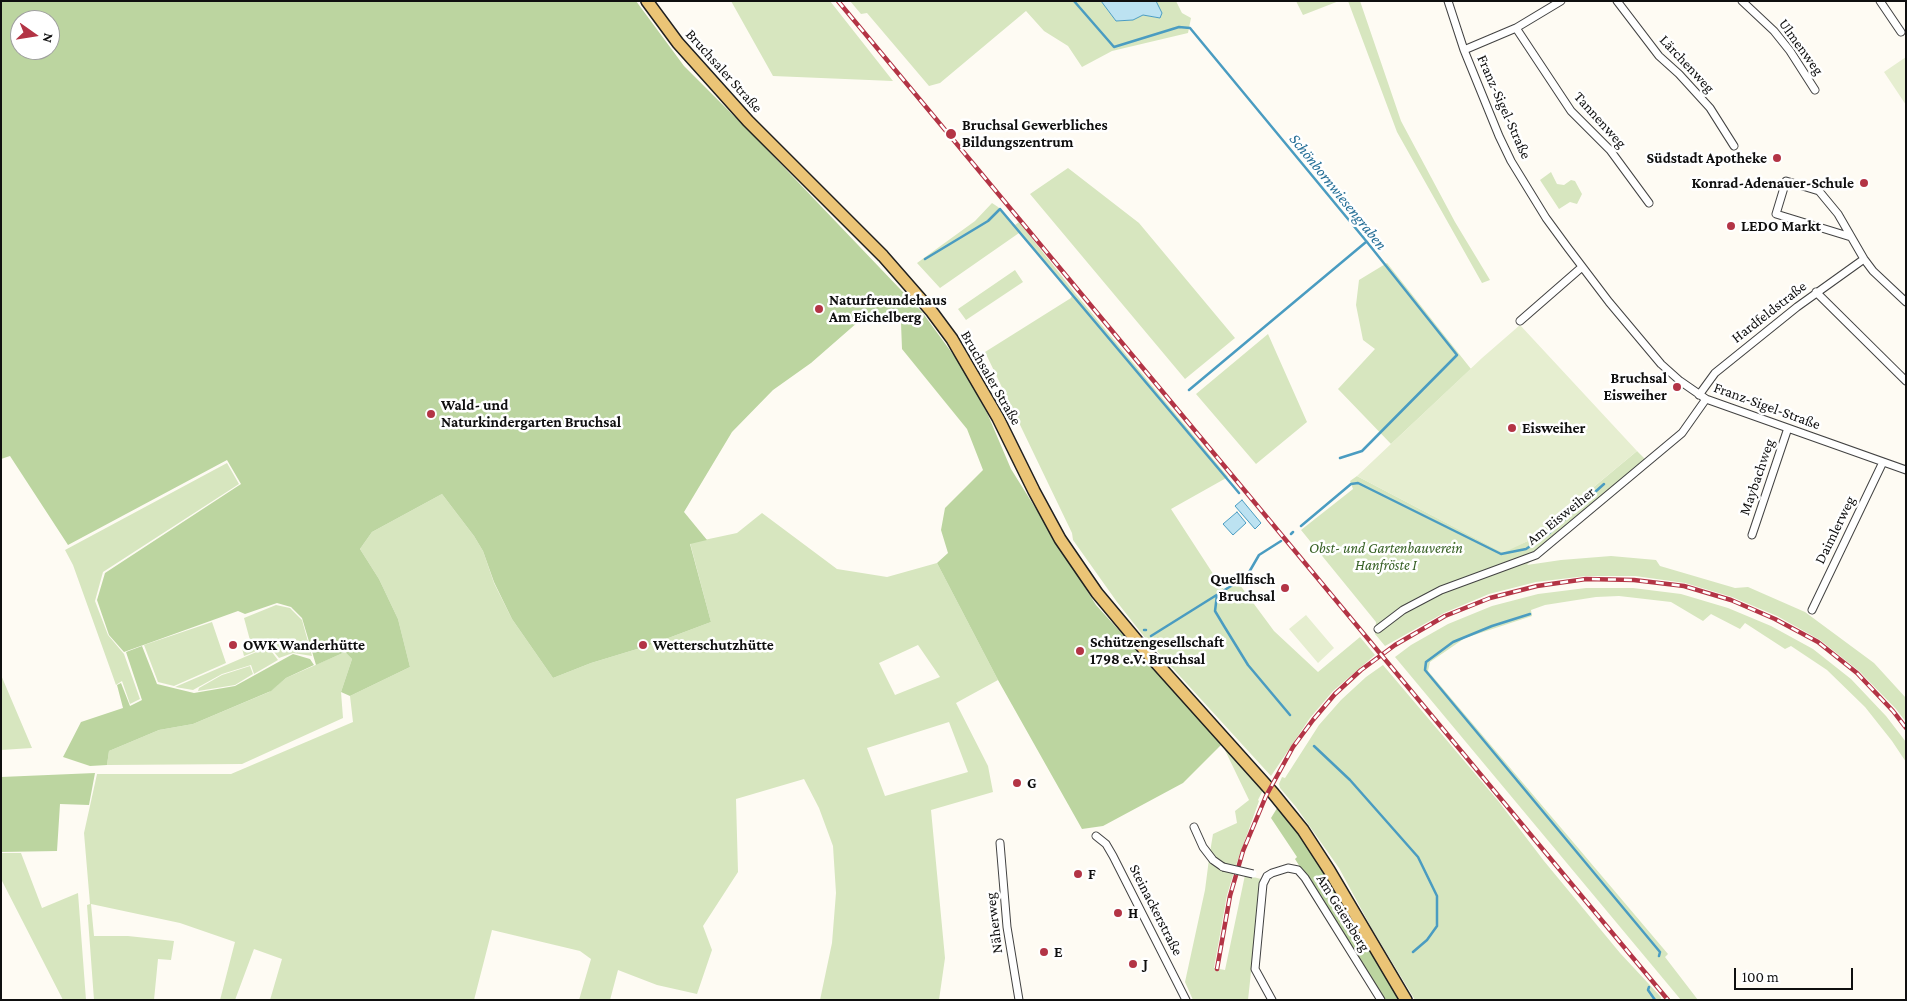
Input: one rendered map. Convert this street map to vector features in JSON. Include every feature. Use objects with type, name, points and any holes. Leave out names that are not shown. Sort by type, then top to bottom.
[{"type":"main road","name":"Bruchsaler Straße","points":[[647,1],[678,43],[748,121],[883,256],[932,312],[952,339],[998,418],[1060,539],[1097,593],[1143,648],[1273,793],[1316,850],[1406,1000]]},
{"type":"street","name":"Franz-Sigel-Straße","points":[[1448,1],[1464,50],[1511,161],[1546,218],[1582,267],[1661,364],[1680,381],[1706,399],[1906,470]]},
{"type":"street","points":[[1464,50],[1516,28],[1561,1]]},
{"type":"street","name":"Lärchenweg","points":[[1617,1],[1659,56],[1695,90],[1710,108],[1734,146]]},
{"type":"street","name":"Ulmenweg","points":[[1742,1],[1774,31],[1790,51],[1815,90]]},
{"type":"street","points":[[1880,1],[1901,32]]},
{"type":"street","name":"Tannenweg","points":[[1516,28],[1571,111],[1610,150],[1649,203]]},
{"type":"street","points":[[1851,237],[1776,214],[1786,181],[1819,191],[1838,214],[1873,271],[1906,302]]},
{"type":"street","name":"Hardfeldstraße","points":[[1699,394],[1715,373],[1816,292],[1864,259]]},
{"type":"street","points":[[1520,321],[1582,267]]},
{"type":"street","points":[[1816,292],[1906,381]]},
{"type":"street","name":"Am Eisweiher","points":[[1378,629],[1403,610],[1441,590],[1536,556],[1682,434],[1706,399]]},
{"type":"street","name":"Maybachweg","points":[[1752,535],[1788,428]]},
{"type":"street","name":"Daimlerweg","points":[[1812,610],[1883,462]]},
{"type":"street","name":"Am Geiersberg","points":[[1194,827],[1203,846],[1213,860],[1223,867],[1267,876],[1288,868],[1298,870],[1381,1000]]},
{"type":"street","name":"Steinackerstraße","points":[[1096,836],[1106,844],[1113,856],[1186,1000]]},
{"type":"street","name":"Näherweg","points":[[1000,843],[1007,927],[1019,1000]]},
{"type":"street","points":[[1267,876],[1263,884],[1255,969],[1272,1000]]},
{"type":"green space","points":[[1,1],[636,1],[684,66],[754,136],[922,312],[963,368],[988,415],[1011,469],[1096,605],[1222,744],[1183,783],[1103,826],[1082,829],[998,680],[937,563],[948,553],[941,530],[945,508],[983,470],[967,429],[902,349],[901,323],[866,315],[811,363],[773,390],[732,432],[684,512],[707,540],[690,544],[711,622],[553,678],[512,619],[494,582],[483,551],[474,536],[442,494],[372,532],[360,549],[379,579],[398,619],[410,667],[350,696],[341,692],[352,659],[345,652],[316,665],[302,618],[291,607],[277,603],[245,614],[238,611],[124,652],[109,635],[97,600],[105,573],[241,484],[227,460],[68,545],[10,456],[1,459]]},
{"type":"green space","points":[[731,1],[830,1],[893,81],[773,76]]},
{"type":"green space","points":[[850,1],[1101,1],[1116,21],[1133,20],[1143,15],[1159,18],[1162,13],[1156,1],[1176,1],[1182,13],[1191,18],[1188,33],[1112,51],[1082,67],[1068,46],[1044,31],[1026,11],[940,83],[929,86],[867,13],[861,14]]},
{"type":"green space","points":[[1296,1],[1339,1],[1303,15]]},
{"type":"green space","points":[[1348,1],[1360,1],[1401,121],[1455,222],[1490,280],[1482,283],[1397,132]]},
{"type":"green space","points":[[1906,57],[1906,105],[1884,72]]},
{"type":"green space","points":[[1068,168],[1139,223],[1235,338],[1185,379],[1030,194]]},
{"type":"green space","points":[[1551,172],[1557,184],[1564,185],[1571,180],[1575,181],[1582,194],[1577,204],[1570,202],[1559,209],[1540,180]]},
{"type":"green space","points":[[992,203],[1015,225],[1019,222],[1075,293],[1228,477],[1171,509],[1221,586],[1224,589],[1237,581],[1274,631],[1318,672],[1360,637],[1375,655],[1333,691],[1310,718],[1271,776],[1146,639],[1073,540],[1072,533],[985,352],[1071,298],[1072,295],[1019,233],[940,288],[917,263],[975,221]]},
{"type":"green space","points":[[1387,263],[1471,369],[1391,444],[1338,389],[1375,349],[1363,340],[1356,305],[1359,280]]},
{"type":"green space","points":[[1015,270],[1023,282],[966,320],[958,309]]},
{"type":"green space","name":"Eisweiher","points":[[1520,325],[1637,451],[1530,540],[1503,553],[1357,476],[1482,358]]},
{"type":"green space","points":[[1268,334],[1307,422],[1256,464],[1196,394]]},
{"type":"green space","name":"Obst- und Gartenbauverein Hanfröste I","points":[[1637,451],[1647,461],[1544,547],[1527,565],[1611,556],[1656,560],[1660,566],[1735,588],[1748,587],[1805,612],[1874,663],[1906,698],[1906,722],[1859,671],[1820,640],[1777,616],[1732,597],[1685,583],[1635,576],[1586,576],[1536,582],[1489,594],[1444,613],[1385,646],[1375,634],[1376,622],[1301,530],[1353,489],[1350,481],[1357,476],[1502,552],[1530,540]]},
{"type":"green space","points":[[227,463],[239,484],[103,572],[95,601],[108,635],[124,654],[140,699],[130,704],[122,681],[116,685],[73,565],[65,550]]},
{"type":"green space","points":[[442,494],[474,536],[483,551],[494,583],[512,619],[553,678],[711,622],[690,543],[737,533],[762,513],[837,569],[887,577],[937,563],[998,680],[956,703],[988,766],[993,792],[931,810],[945,958],[939,1000],[820,1000],[832,943],[836,893],[833,846],[819,808],[804,779],[736,799],[738,872],[703,926],[712,950],[697,994],[657,985],[618,970],[610,1000],[579,1000],[591,959],[580,951],[492,930],[474,1000],[270,1000],[282,959],[254,949],[235,1000],[220,1000],[235,942],[180,923],[91,904],[94,936],[128,936],[174,941],[171,960],[158,959],[154,1000],[94,1000],[87,905],[90,904],[84,833],[97,774],[231,774],[353,722],[350,696],[410,667],[398,619],[379,579],[360,549],[372,532]],"holes":[[[918,645],[940,677],[895,695],[879,663]],[[949,722],[968,772],[885,796],[867,748]]]},
{"type":"green space","points":[[1586,588],[1633,588],[1681,594],[1728,608],[1771,626],[1813,649],[1851,679],[1886,716],[1906,742],[1906,762],[1865,707],[1827,670],[1791,646],[1785,649],[1745,623],[1740,629],[1711,614],[1703,621],[1671,602],[1619,596],[1596,597],[1545,605],[1531,610],[1532,616],[1465,638],[1430,662],[1428,671],[1668,954],[1665,957],[1698,1000],[1681,1000],[1395,657],[1411,645],[1448,624],[1492,606],[1538,594]]},
{"type":"green space","points":[[276,605],[290,608],[302,620],[312,656],[293,653],[279,658],[269,646],[244,656],[242,648],[251,644],[244,618]]},
{"type":"green space","points":[[1306,615],[1334,648],[1318,663],[1289,629]]},
{"type":"green space","points":[[212,622],[226,663],[174,686],[158,682],[144,645]]},
{"type":"green space","points":[[142,646],[157,684],[194,693],[235,686],[293,654],[310,659],[314,665],[286,678],[271,691],[193,724],[159,730],[109,751],[107,765],[90,766],[63,757],[81,722],[123,708],[117,685],[121,683],[130,706],[142,700],[126,652]]},
{"type":"green space","points":[[268,647],[278,660],[254,674],[251,665],[222,674],[193,690],[175,687]]},
{"type":"green space","points":[[345,652],[352,659],[341,692],[343,718],[242,764],[107,765],[109,751],[159,730],[193,724],[269,692],[286,678]]},
{"type":"green space","points":[[1383,665],[1499,802],[1544,861],[1620,953],[1661,997],[1661,1000],[1415,1000],[1372,929],[1339,868],[1296,807],[1280,788],[1279,784],[1282,777],[1285,778],[1319,725],[1341,700],[1366,677]]},
{"type":"green space","points":[[250,666],[253,674],[235,685],[198,691],[199,688],[222,675]]},
{"type":"green space","points":[[1,675],[32,748],[1,750]]},
{"type":"green space","points":[[1222,744],[1262,789],[1235,868],[1224,865],[1210,852],[1213,834],[1237,823],[1235,811],[1249,800]]},
{"type":"green space","points":[[95,773],[89,805],[60,804],[57,851],[1,852],[1,777]]},
{"type":"green space","points":[[1279,805],[1306,838],[1401,1000],[1384,1000],[1295,859],[1297,857],[1271,818]]},
{"type":"green space","points":[[1,853],[21,853],[42,908],[78,893],[86,1000],[63,1000],[1,879]]},
{"type":"green space","points":[[1209,859],[1234,872],[1227,895],[1214,968],[1225,970],[1245,875],[1261,879],[1248,1000],[1193,1000],[1185,982],[1205,890]]},
{"type":"water","points":[[1101,1],[1156,1],[1162,13],[1160,18],[1143,15],[1133,20],[1116,21]]},
{"type":"water","points":[[1242,500],[1261,523],[1255,529],[1235,506]]},
{"type":"water","points":[[1237,512],[1246,523],[1233,535],[1223,524]]},
{"type":"waterway","name":"Schönbornwiesengraben","points":[[1074,1],[1114,47],[1179,27],[1190,28],[1367,242],[1457,355],[1362,451],[1340,458]]},
{"type":"waterway","points":[[925,259],[988,221],[1000,209],[1239,493]]},
{"type":"waterway","points":[[1189,390],[1366,242]]},
{"type":"waterway","points":[[1301,526],[1351,484],[1358,483],[1501,554],[1526,549],[1548,534],[1604,484]]},
{"type":"waterway","points":[[1248,574],[1259,555],[1281,541]]},
{"type":"waterway","points":[[1151,636],[1239,581]]},
{"type":"waterway","points":[[1217,595],[1215,611],[1224,626],[1248,665],[1290,715]]},
{"type":"waterway","points":[[1530,614],[1492,626],[1453,642],[1426,662],[1425,670],[1660,952],[1659,956]]},
{"type":"waterway","points":[[1314,746],[1350,780],[1418,857],[1437,896],[1437,926],[1427,940],[1413,952]]},
{"type":"waterway","points":[[1649,987],[1648,990],[1655,1000]]},
{"type":"railway","points":[[838,1],[1668,1000]]},
{"type":"railway","points":[[1217,969],[1230,896],[1243,851],[1266,796],[1293,747],[1335,694],[1361,670],[1395,645],[1445,616],[1490,598],[1537,586],[1586,579],[1634,580],[1684,586],[1731,600],[1775,619],[1818,642],[1857,673],[1893,711],[1906,728]]},
{"type":"place","name":"Bruchsal Gewerbliches Bildungszentrum","points":[[951,134]]},
{"type":"place","name":"Südstadt Apotheke","points":[[1777,158]]},
{"type":"place","name":"Konrad-Adenauer-Schule","points":[[1864,183]]},
{"type":"place","name":"LEDO Markt","points":[[1731,226]]},
{"type":"place","name":"Naturfreundehaus Am Eichelberg","points":[[819,309]]},
{"type":"place","name":"Bruchsal Eisweiher","points":[[1677,387]]},
{"type":"place","name":"Wald- und Naturkindergarten Bruchsal","points":[[431,414]]},
{"type":"place","name":"Eisweiher","points":[[1512,428]]},
{"type":"place","name":"Quellfisch Bruchsal","points":[[1285,588]]},
{"type":"place","name":"OWK Wanderhütte","points":[[233,645]]},
{"type":"place","name":"Wetterschutzhütte","points":[[643,645]]},
{"type":"place","name":"Schützengesellschaft 1798 e.V. Bruchsal","points":[[1080,651]]},
{"type":"place","name":"G","points":[[1017,783]]},
{"type":"place","name":"F","points":[[1078,874]]},
{"type":"place","name":"H","points":[[1118,913]]},
{"type":"place","name":"E","points":[[1044,952]]},
{"type":"place","name":"J","points":[[1133,964]]}]
